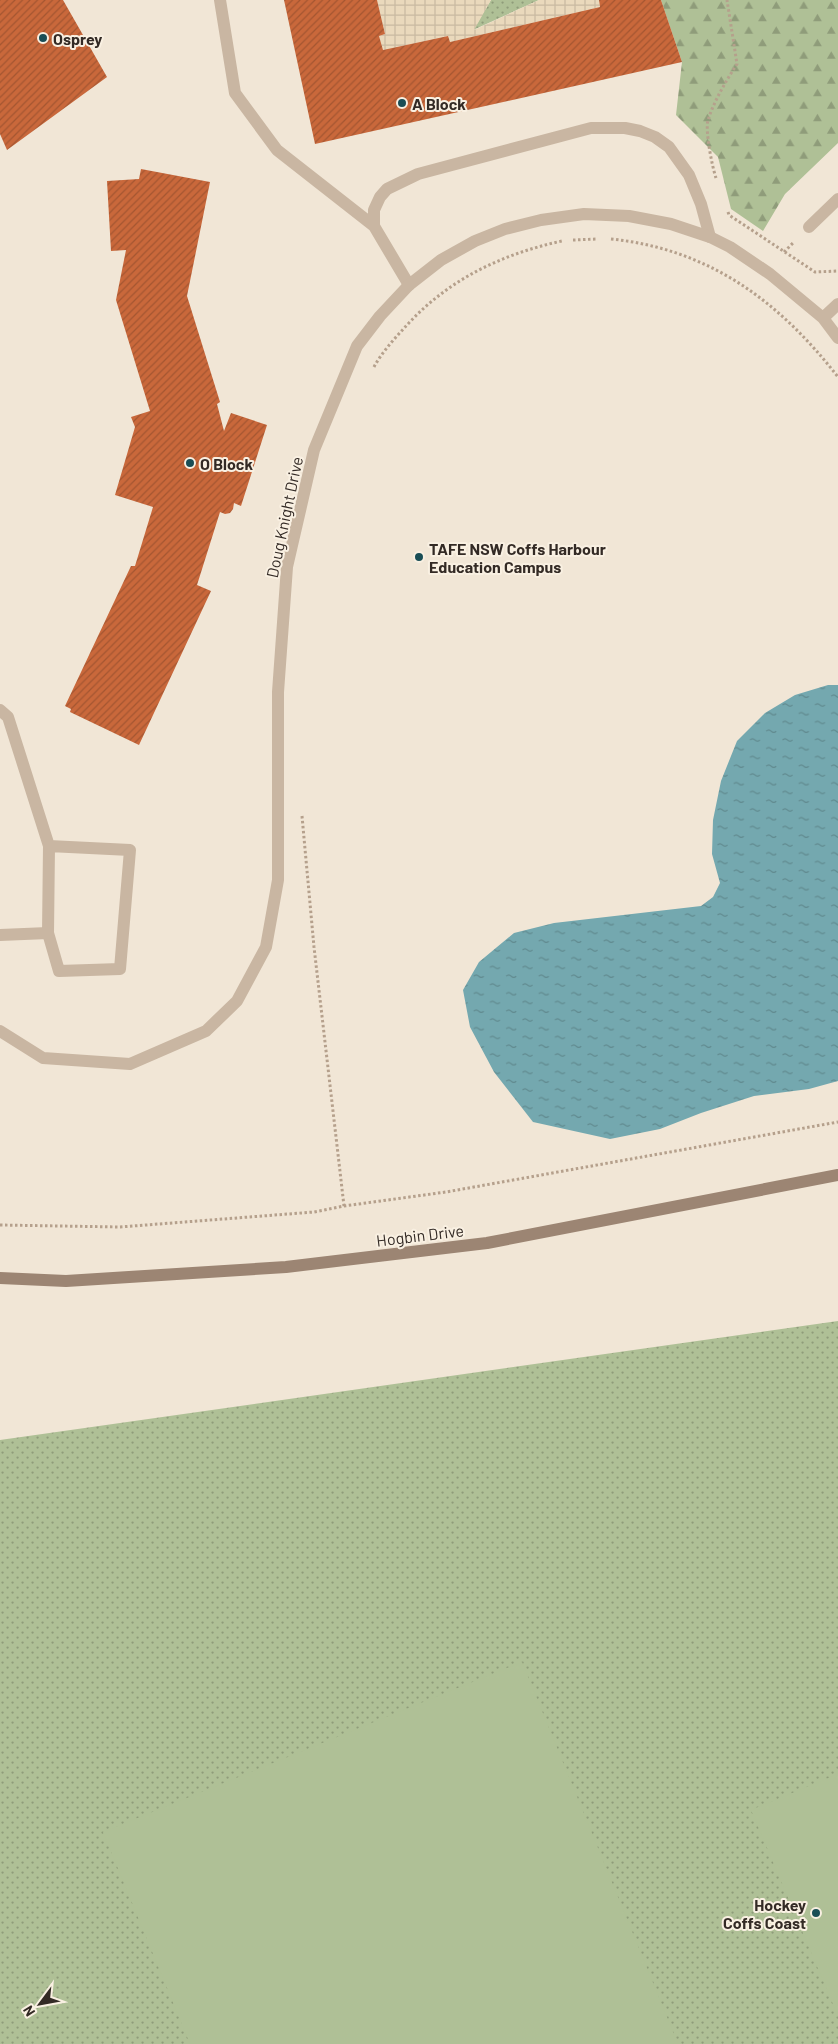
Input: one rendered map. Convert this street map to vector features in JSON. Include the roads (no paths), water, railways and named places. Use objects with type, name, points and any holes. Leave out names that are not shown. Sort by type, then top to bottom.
[{"type":"main road","name":"Hogbin Drive","points":[[0,1278],[66,1281],[286,1267],[487,1243],[838,1175]]},
{"type":"street","points":[[220,0],[235,93],[277,150],[374,226],[409,285]]},
{"type":"street","points":[[374,226],[374,210],[380,198],[387,189],[411,177],[591,128],[608,127],[633,130],[655,137],[669,146],[689,175],[696,190],[710,236]]},
{"type":"street","points":[[809,227],[838,199]]},
{"type":"street","name":"Doug Knight Drive","points":[[0,1031],[43,1058],[130,1064],[206,1031],[237,1001],[266,947],[278,880],[278,692],[287,567],[314,450],[357,346],[380,316],[409,285],[442,260],[475,241],[504,229],[541,220],[584,214],[629,216],[671,224],[710,236],[753,262],[823,318],[838,338]]},
{"type":"street","points":[[823,318],[838,304]]},
{"type":"street","points":[[0,710],[8,717],[50,846],[48,933],[59,971],[120,969],[130,850],[50,846]]},
{"type":"street","points":[[0,935],[48,933]]},
{"type":"water","points":[[828,685],[838,685],[838,1081],[809,1089],[754,1096],[701,1113],[660,1129],[610,1139],[533,1122],[494,1072],[470,1027],[463,990],[479,962],[514,933],[554,923],[701,906],[713,897],[720,883],[712,854],[713,820],[721,781],[737,741],[765,713],[795,695]]},
{"type":"place","name":"Osprey","points":[[43,38]]},
{"type":"place","name":"A Block","points":[[402,103]]},
{"type":"place","name":"O Block","points":[[190,463]]},
{"type":"place","name":"TAFE NSW Coffs Harbour Education Campus","points":[[419,557]]},
{"type":"place","name":"Hockey Coffs Coast","points":[[816,1913]]}]
